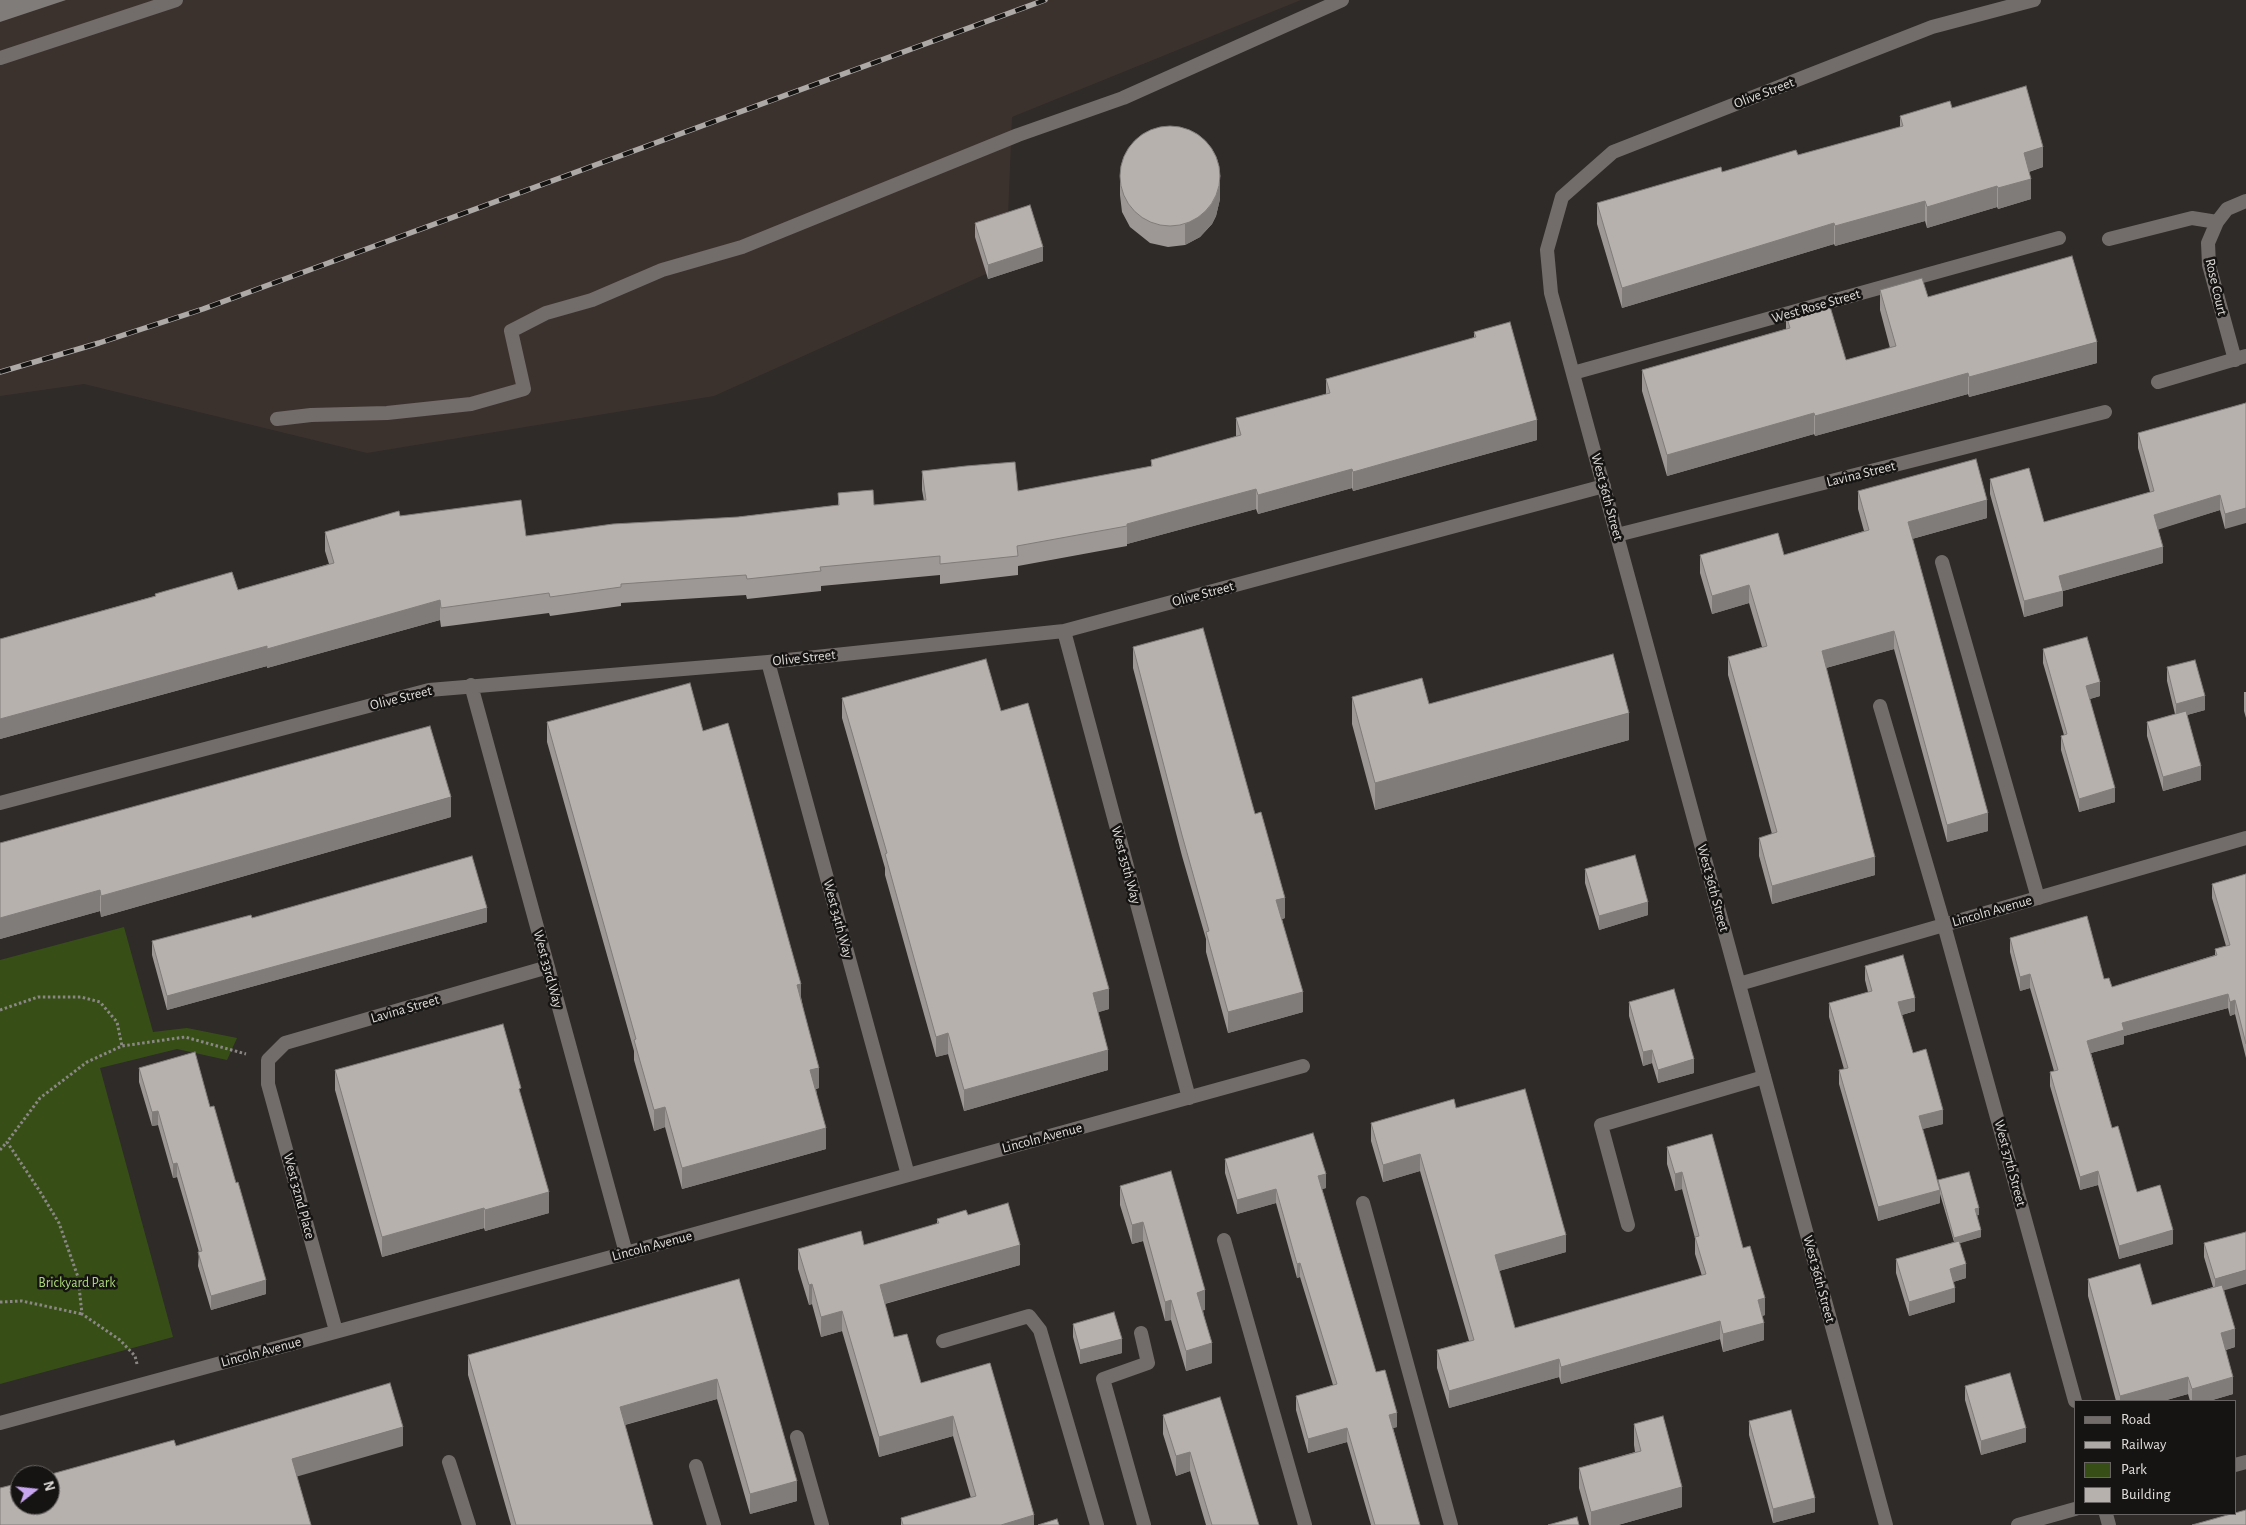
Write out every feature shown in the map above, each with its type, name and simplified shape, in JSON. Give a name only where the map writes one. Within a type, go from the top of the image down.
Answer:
[{"type":"street","points":[[0,58],[176,0]]},
{"type":"street","points":[[277,419],[311,415],[387,413],[471,404],[524,389],[511,332],[546,313],[592,300],[662,270],[742,247],[1018,135],[1123,98],[1342,0]]},
{"type":"street","name":"Olive Street","points":[[1547,250],[1562,197],[1613,152],[1932,27],[2034,0]]},
{"type":"street","name":"Rose Court","points":[[2240,358],[2209,265],[2208,243],[2217,222],[2227,209],[2246,200]]},
{"type":"street","points":[[2109,239],[2192,218],[2217,222]]},
{"type":"street","name":"West Rose Street","points":[[1573,373],[2059,238]]},
{"type":"street","name":"West 36th Street","points":[[1547,250],[1552,293],[1573,373],[1886,1525]]},
{"type":"street","points":[[2158,382],[2240,358]]},
{"type":"street","name":"Lavina Street","points":[[1617,536],[2104,412]]},
{"type":"street","name":"Olive Street","points":[[0,803],[429,690],[768,662],[1064,631],[1604,486]]},
{"type":"street","points":[[1942,562],[2038,898]]},
{"type":"street","name":"West 35th Way","points":[[1064,631],[1189,1098]]},
{"type":"street","name":"West 34th Way","points":[[768,662],[908,1176]]},
{"type":"street","name":"West 33rd Way","points":[[471,686],[626,1253]]},
{"type":"street","name":"West 37th Street","points":[[1880,706],[1944,925],[2075,1400]]},
{"type":"street","name":"Lincoln Avenue","points":[[1739,984],[2246,838]]},
{"type":"street","name":"Lavina Street","points":[[268,1060],[285,1043],[548,967]]},
{"type":"street","name":"West 32nd Place","points":[[268,1060],[268,1084],[336,1332]]},
{"type":"street","name":"Lincoln Avenue","points":[[0,1423],[908,1176],[1303,1066]]},
{"type":"street","points":[[1628,1225],[1601,1125],[1764,1076]]},
{"type":"street","points":[[1362,1203],[1451,1525]]},
{"type":"street","points":[[1224,1240],[1305,1525]]},
{"type":"street","points":[[943,1341],[1028,1316],[1040,1330],[1097,1525]]},
{"type":"street","points":[[1141,1333],[1148,1363],[1103,1379],[1144,1525]]},
{"type":"street","points":[[797,1437],[822,1525]]},
{"type":"street","points":[[449,1462],[469,1525]]},
{"type":"street","points":[[696,1466],[714,1525]]},
{"type":"street","points":[[2018,1525],[2074,1510]]},
{"type":"path","points":[[0,1010],[38,997],[80,997],[100,1002],[117,1022],[122,1046]]},
{"type":"path","points":[[0,1150],[40,1098],[87,1062],[122,1046],[185,1037],[268,1060]]},
{"type":"path","points":[[7,1142],[39,1190],[58,1223],[78,1277],[82,1314]]},
{"type":"path","points":[[0,1302],[22,1300],[82,1314],[120,1340],[135,1356],[144,1384]]},
{"type":"shaded area","points":[[0,0],[1301,0],[1012,117],[1006,265],[714,396],[367,453],[84,384],[0,396]]},
{"type":"green space","name":"Brickyard Park","points":[[124,927],[153,1032],[187,1028],[237,1038],[227,1060],[177,1049],[100,1068],[173,1337],[0,1384],[0,960]]},
{"type":"building","points":[[2026,86],[2043,147],[2024,153],[2031,179],[1998,188],[1997,186],[1927,207],[1925,201],[1835,226],[1834,223],[1622,288],[1597,203],[1721,167],[1722,172],[1796,150],[1798,155],[1903,126],[1900,116],[1950,101],[1952,108]]},
{"type":"building","points":[[1170,126],[1189,130],[1205,141],[1216,157],[1220,176],[1216,195],[1205,211],[1189,222],[1170,226],[1151,222],[1135,211],[1124,195],[1120,176],[1124,157],[1135,141],[1151,130]]},
{"type":"building","points":[[1030,205],[1043,247],[988,265],[975,223]]},
{"type":"building","points":[[2072,256],[2097,342],[1969,377],[1968,373],[1815,416],[1814,413],[1667,455],[1642,370],[1790,328],[1786,315],[1829,303],[1846,360],[1896,346],[1880,290],[1922,278],[1928,297]]},
{"type":"building","points":[[1510,322],[1537,420],[1353,472],[1352,469],[1258,495],[1256,489],[1127,524],[1127,526],[1017,546],[1018,556],[940,564],[940,556],[820,567],[821,571],[747,579],[746,575],[621,584],[621,587],[550,597],[549,593],[441,608],[440,600],[267,649],[267,646],[0,719],[0,639],[156,596],[155,594],[232,572],[238,590],[334,563],[325,532],[399,511],[400,516],[521,500],[526,536],[613,524],[738,517],[839,505],[838,493],[873,490],[874,505],[926,500],[922,471],[966,466],[1015,462],[1018,491],[1152,466],[1151,460],[1241,435],[1236,418],[1330,393],[1326,379],[1476,337],[1474,332]]},
{"type":"building","points":[[2246,403],[2246,508],[2225,514],[2220,495],[2154,515],[2163,547],[2059,576],[2063,591],[2024,601],[1990,479],[2029,468],[2044,522],[2154,491],[2138,433]]},
{"type":"building","points":[[1976,459],[1987,500],[1908,522],[1988,813],[1947,825],[1894,631],[1822,651],[1875,857],[1772,886],[1759,838],[1777,832],[1728,657],[1767,646],[1749,585],[1712,596],[1700,555],[1778,533],[1784,555],[1869,530],[1858,491]]},
{"type":"building","points":[[1203,628],[1255,814],[1261,812],[1285,898],[1276,900],[1303,992],[1228,1012],[1206,932],[1209,931],[1133,647]]},
{"type":"building","points":[[2087,637],[2100,682],[2086,686],[2115,788],[2079,799],[2061,736],[2067,734],[2043,649]]},
{"type":"building","points":[[1613,654],[1629,713],[1375,783],[1352,697],[1422,678],[1429,704]]},
{"type":"building","points":[[986,659],[1001,711],[1028,703],[1109,989],[1093,993],[1108,1050],[964,1090],[948,1033],[936,1037],[885,854],[887,853],[842,698]]},
{"type":"building","points":[[2195,660],[2205,696],[2176,704],[2167,667]]},
{"type":"building","points":[[690,683],[703,731],[728,723],[801,984],[797,985],[819,1068],[810,1070],[826,1128],[682,1168],[665,1107],[654,1110],[634,1040],[636,1039],[547,722]]},
{"type":"building","points":[[2186,711],[2201,766],[2163,777],[2147,722]]},
{"type":"building","points":[[430,726],[451,797],[101,896],[100,890],[0,918],[0,843]]},
{"type":"building","points":[[1635,855],[1648,902],[1599,916],[1585,869]]},
{"type":"building","points":[[472,856],[487,908],[167,996],[152,941],[251,915],[252,918]]},
{"type":"building","points":[[2246,874],[2246,1044],[2235,1000],[2230,1002],[2228,994],[2122,1023],[2124,1030],[2087,1041],[2112,1128],[2118,1126],[2137,1192],[2160,1185],[2173,1230],[2119,1246],[2098,1171],[2080,1177],[2050,1072],[2058,1070],[2030,974],[2020,977],[2010,938],[2087,916],[2104,979],[2109,978],[2112,987],[2217,955],[2215,949],[2230,945],[2212,884]]},
{"type":"building","points":[[1903,955],[1915,998],[1898,1002],[1913,1053],[1926,1049],[1943,1110],[1919,1116],[1940,1190],[1878,1207],[1839,1070],[1848,1068],[1829,1003],[1872,991],[1865,966]]},
{"type":"building","points":[[1674,989],[1694,1059],[1658,1070],[1652,1050],[1643,1052],[1629,1002]]},
{"type":"building","points":[[503,1024],[521,1088],[519,1089],[549,1192],[382,1237],[335,1070]]},
{"type":"building","points":[[195,1052],[210,1107],[214,1106],[236,1183],[238,1182],[266,1280],[211,1296],[198,1252],[202,1251],[177,1163],[173,1164],[158,1111],[152,1112],[139,1068]]},
{"type":"building","points":[[1525,1089],[1566,1235],[1495,1255],[1515,1328],[1706,1274],[1695,1237],[1699,1236],[1682,1172],[1675,1174],[1667,1147],[1712,1134],[1743,1248],[1750,1246],[1765,1298],[1758,1300],[1764,1323],[1723,1334],[1720,1321],[1561,1367],[1559,1359],[1449,1391],[1437,1350],[1474,1340],[1420,1154],[1383,1165],[1371,1123],[1454,1099],[1456,1108]]},
{"type":"building","points":[[1313,1133],[1326,1174],[1318,1176],[1376,1372],[1385,1370],[1397,1413],[1389,1415],[1420,1525],[1375,1525],[1347,1428],[1308,1439],[1296,1396],[1337,1384],[1300,1263],[1297,1264],[1276,1189],[1237,1200],[1225,1159]]},
{"type":"building","points":[[1171,1171],[1205,1290],[1197,1293],[1212,1343],[1186,1351],[1171,1300],[1165,1302],[1143,1222],[1132,1225],[1120,1186]]},
{"type":"building","points":[[1969,1172],[1979,1208],[1975,1209],[1981,1230],[1954,1238],[1938,1180]]},
{"type":"building","points":[[1008,1203],[1020,1245],[880,1285],[894,1337],[907,1334],[921,1383],[990,1363],[1034,1515],[1001,1525],[903,1525],[901,1518],[976,1496],[953,1416],[879,1437],[842,1311],[821,1317],[812,1284],[809,1285],[798,1249],[861,1231],[864,1245],[939,1223],[937,1219],[966,1210],[968,1215]]},
{"type":"building","points":[[2246,1232],[2246,1270],[2215,1279],[2204,1243]]},
{"type":"building","points":[[1959,1241],[1966,1264],[1950,1269],[1955,1288],[1909,1302],[1896,1259]]},
{"type":"building","points":[[2140,1264],[2152,1305],[2222,1285],[2235,1329],[2221,1333],[2233,1377],[2192,1389],[2188,1377],[2120,1396],[2088,1279]]},
{"type":"building","points":[[739,1279],[797,1481],[750,1494],[717,1379],[620,1407],[653,1525],[516,1525],[468,1355]]},
{"type":"building","points":[[1114,1312],[1122,1339],[1080,1350],[1073,1324]]},
{"type":"building","points":[[2010,1373],[2026,1428],[1981,1441],[1965,1386]]},
{"type":"building","points":[[390,1383],[403,1427],[292,1459],[311,1525],[0,1525],[0,1488],[10,1486],[10,1515],[60,1515],[60,1472],[174,1440],[176,1446]]},
{"type":"building","points":[[1220,1397],[1259,1525],[1212,1525],[1190,1452],[1176,1456],[1163,1415]]},
{"type":"building","points":[[1791,1410],[1815,1498],[1773,1509],[1749,1421]]},
{"type":"building","points":[[1663,1416],[1682,1487],[1591,1512],[1579,1468],[1641,1451],[1634,1424]]},
{"type":"building","points":[[2246,1510],[2246,1525],[2192,1525],[2227,1515],[2236,1515],[2236,1513]]},
{"type":"building","points":[[1577,1517],[1579,1525],[1548,1525]]},
{"type":"building","points":[[1057,1519],[1059,1525],[1038,1525]]},
{"type":"railway","points":[[0,372],[99,343],[203,309],[1045,0]]}]
